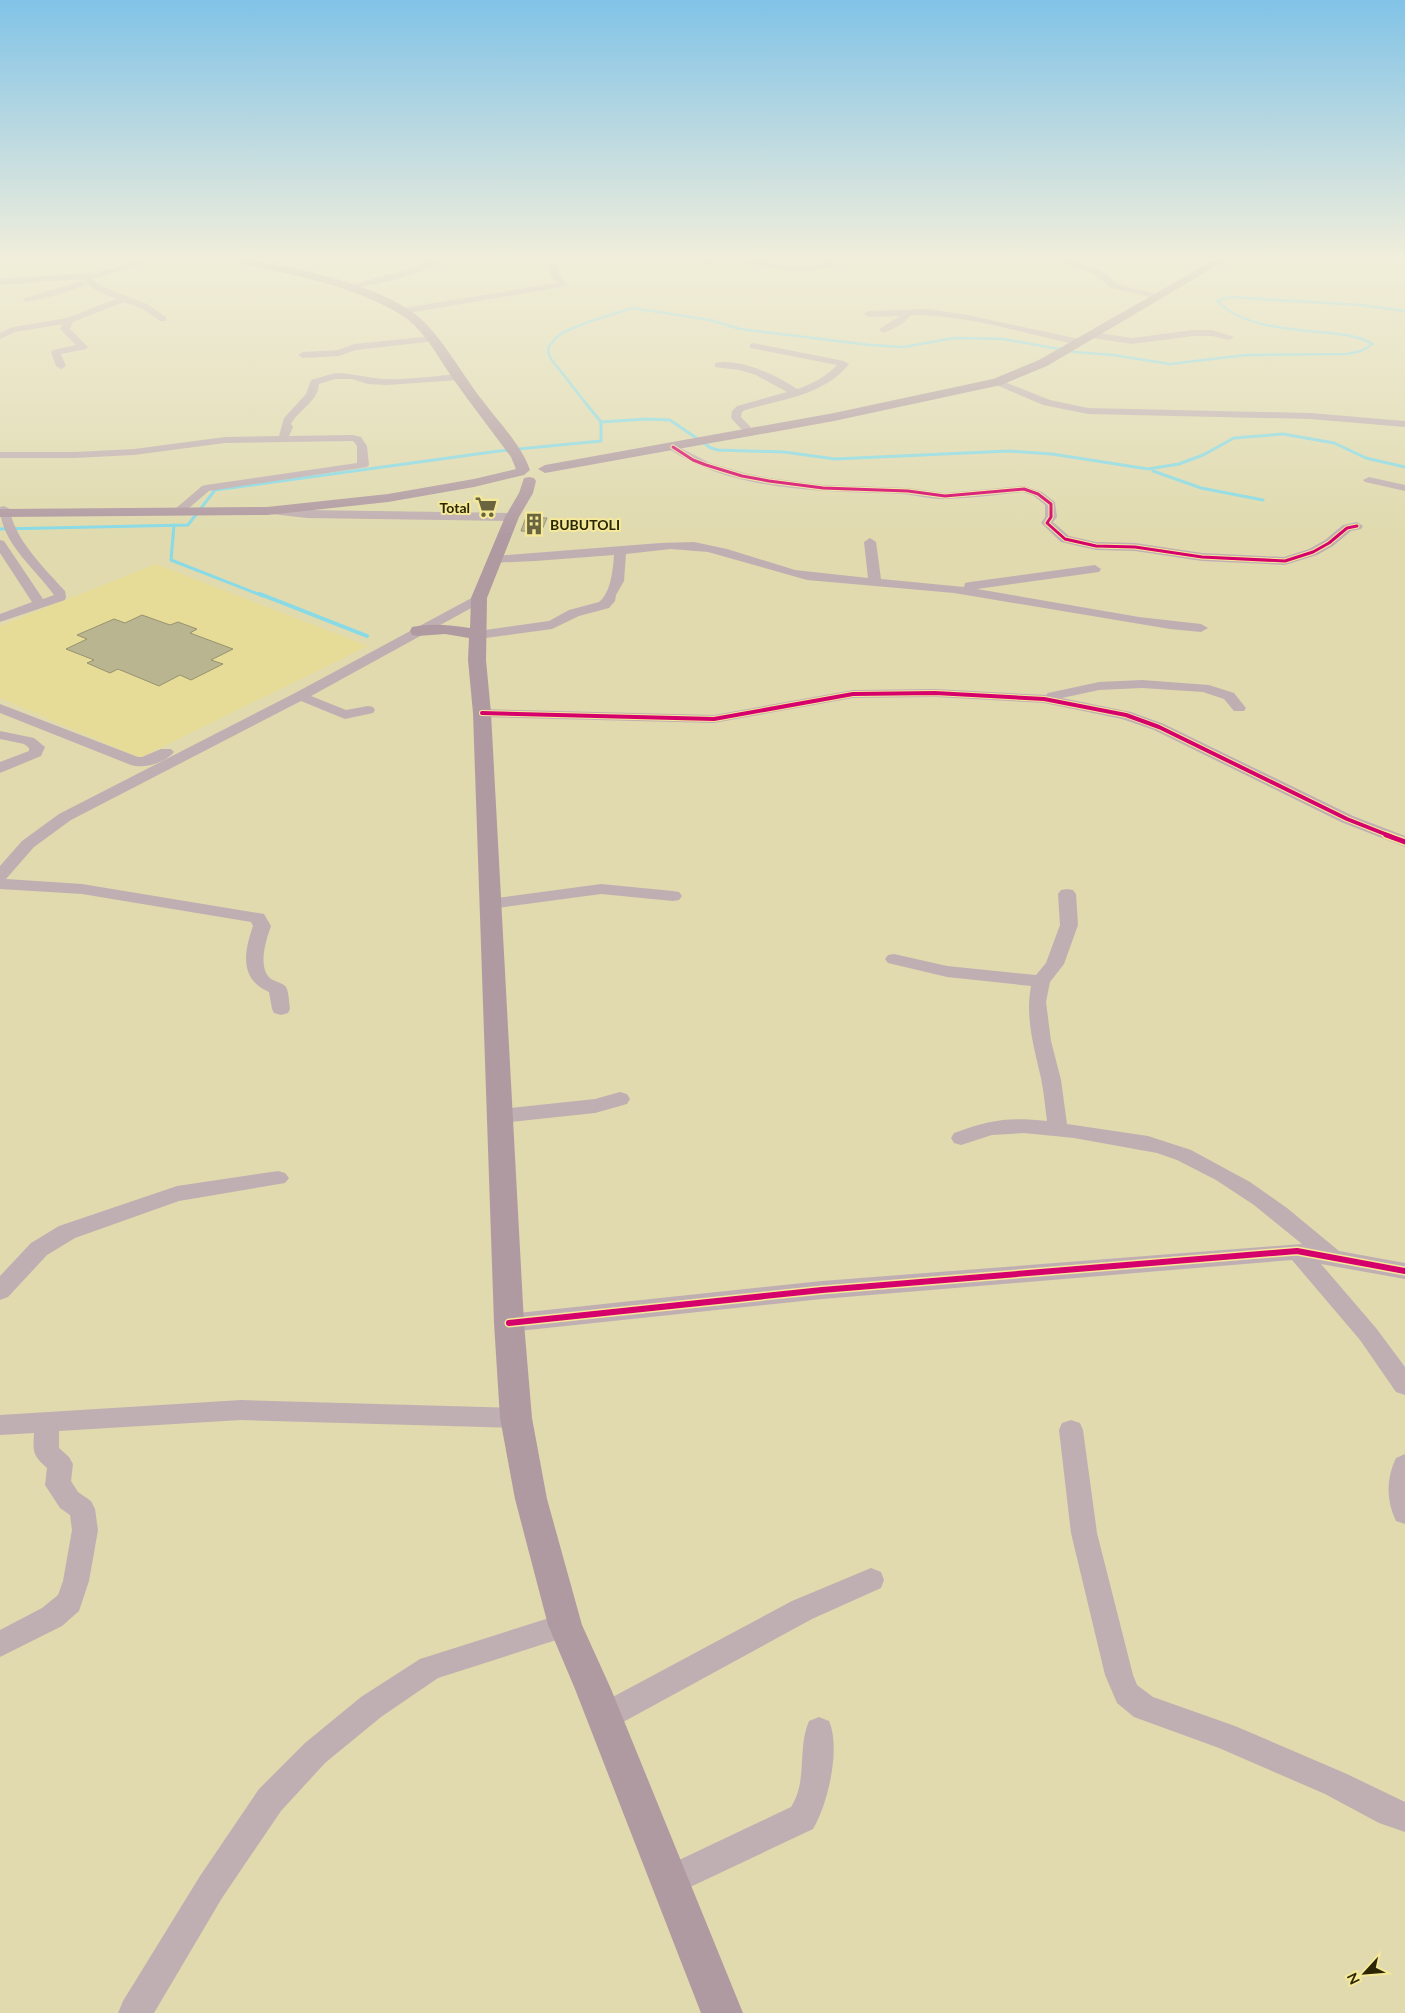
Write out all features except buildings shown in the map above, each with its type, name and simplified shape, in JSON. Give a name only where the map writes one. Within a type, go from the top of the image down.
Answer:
[{"type":"main road","points":[[440,350],[458,377],[533,477]]},
{"type":"main road","points":[[5,519],[40,513],[267,511],[373,507],[474,483],[533,477],[609,458],[751,433],[948,394],[997,382],[1065,350]]},
{"type":"main road","points":[[533,477],[512,517],[479,598],[477,660],[482,713],[509,1323],[516,1418],[531,1499],[565,1625],[604,1716],[722,2013]]},
{"type":"main road","points":[[5,519],[179,511]]},
{"type":"main road","points":[[418,631],[446,629],[478,635]]},
{"type":"street","points":[[61,366],[56,352],[68,350]]},
{"type":"street","points":[[303,354],[339,353],[347,350]]},
{"type":"street","points":[[751,433],[736,418],[737,411],[754,403],[808,389],[834,374],[844,364],[773,350]]},
{"type":"street","points":[[718,365],[737,366],[756,371],[782,383],[796,393]]},
{"type":"street","points":[[283,438],[288,418],[306,402],[315,388],[314,382],[325,378],[346,375],[368,381],[387,382],[458,377]]},
{"type":"street","points":[[997,382],[1047,403],[1088,411],[1310,416],[1405,424]]},
{"type":"street","points":[[0,455],[74,455],[134,452],[225,440],[283,438],[357,439],[362,446],[363,464],[356,468],[206,488],[179,511]]},
{"type":"street","points":[[673,447],[693,460],[742,476],[823,488],[908,491],[945,496],[1024,489],[1046,498],[1051,504],[1051,517],[1047,523],[1055,531],[1071,541],[1096,546],[1135,547],[1202,557],[1285,561],[1313,552],[1329,543],[1340,532],[1357,526]]},
{"type":"street","points":[[1369,480],[1405,488]]},
{"type":"street","points":[[373,507],[512,517]]},
{"type":"street","points":[[0,618],[60,597],[60,594],[5,519]]},
{"type":"street","points":[[870,542],[875,582]]},
{"type":"street","points":[[0,544],[40,604]]},
{"type":"street","points":[[494,560],[658,546],[696,546],[743,557],[772,568],[806,576],[840,581],[954,589],[1112,617],[1172,626],[1201,628]]},
{"type":"street","points":[[478,635],[547,626],[574,613],[604,604],[609,601],[610,595],[618,581],[620,550]]},
{"type":"street","points":[[954,589],[1094,569]]},
{"type":"street","points":[[0,876],[28,844],[65,817],[300,696],[479,598]]},
{"type":"street","points":[[1044,699],[1098,686],[1142,684],[1204,688],[1218,691],[1229,696],[1239,708]]},
{"type":"street","points":[[482,713],[714,719],[853,694],[936,693],[1044,699],[1126,714],[1159,727],[1346,819],[1405,842]]},
{"type":"street","points":[[300,696],[345,715],[368,710]]},
{"type":"street","points":[[0,708],[136,762],[145,762],[213,727],[231,721],[257,718]]},
{"type":"street","points":[[0,735],[29,741],[37,747],[36,753],[0,768]]},
{"type":"street","points":[[0,884],[82,889],[258,918],[262,926],[256,942],[255,968],[262,981],[278,990],[281,1009]]},
{"type":"street","points":[[490,904],[601,889],[673,896]]},
{"type":"street","points":[[1058,1130],[1051,1080],[1041,1041],[1037,1002],[1041,981],[1055,964],[1069,925],[1067,894]]},
{"type":"street","points":[[894,959],[910,965],[944,971],[1041,981]]},
{"type":"street","points":[[501,1116],[595,1106],[620,1098]]},
{"type":"street","points":[[961,1138],[990,1128],[1006,1126],[1058,1130],[1156,1146],[1184,1154],[1255,1195],[1285,1217],[1332,1257]]},
{"type":"street","points":[[0,1291],[40,1249],[66,1232],[177,1194],[278,1178]]},
{"type":"street","points":[[1297,1251],[1368,1334],[1405,1385]]},
{"type":"street","points":[[509,1323],[822,1290],[1297,1251],[1405,1270]]},
{"type":"street","points":[[0,1425],[241,1410],[516,1418]]},
{"type":"street","points":[[0,1644],[52,1616],[69,1602],[76,1581],[85,1530],[82,1508],[69,1500],[63,1489],[58,1486],[60,1464],[46,1452],[47,1422]]},
{"type":"street","points":[[1071,1430],[1084,1533],[1119,1675],[1127,1694],[1144,1707],[1224,1736],[1336,1784],[1390,1812],[1405,1817]]},
{"type":"street","points":[[1405,1465],[1400,1496],[1405,1513]]},
{"type":"street","points":[[604,1716],[802,1610],[871,1580]]},
{"type":"street","points":[[135,2013],[211,1887],[270,1800],[315,1753],[370,1707],[430,1668],[565,1625]]},
{"type":"street","points":[[669,1881],[802,1818],[809,1808],[813,1795],[819,1731]]},
{"type":"shaded area","points":[[156,564],[368,646],[140,758],[0,698],[0,626]]},
{"type":"waterway","points":[[548,350],[551,359],[588,406]]},
{"type":"waterway","points":[[1064,350],[1170,364],[1246,355],[1347,354],[1363,350]]},
{"type":"waterway","points":[[587,405],[601,422]]},
{"type":"waterway","points":[[601,422],[646,419],[670,420],[711,448],[718,450],[784,452],[835,459],[1009,451],[1052,454],[1148,469],[1179,464],[1203,455],[1234,438],[1283,434],[1334,443],[1366,458],[1405,467]]},
{"type":"waterway","points":[[174,525],[188,525],[215,490],[499,451],[601,441],[601,422]]},
{"type":"waterway","points":[[1153,471],[1201,488],[1263,500]]},
{"type":"waterway","points":[[0,529],[174,525]]},
{"type":"waterway","points":[[174,525],[171,560],[263,596]]},
{"type":"waterway","points":[[260,594],[367,636]]},
{"type":"cycle path","points":[[673,447],[693,460],[742,476],[823,488],[908,491],[945,496],[1024,489],[1038,494],[1051,504],[1051,517],[1047,523],[1065,539],[1096,546],[1135,547],[1202,557],[1285,561],[1313,552],[1329,543],[1347,528],[1357,526]]},
{"type":"cycle path","points":[[482,713],[714,719],[853,694],[935,693],[1044,699],[1126,715],[1159,727],[1347,819],[1405,842]]},
{"type":"cycle path","points":[[509,1323],[822,1290],[1297,1251],[1405,1271]]},
{"type":"place","name":"Total","points":[[486,507]]},
{"type":"place","name":"BUBUTOLI","points":[[534,524]]}]
